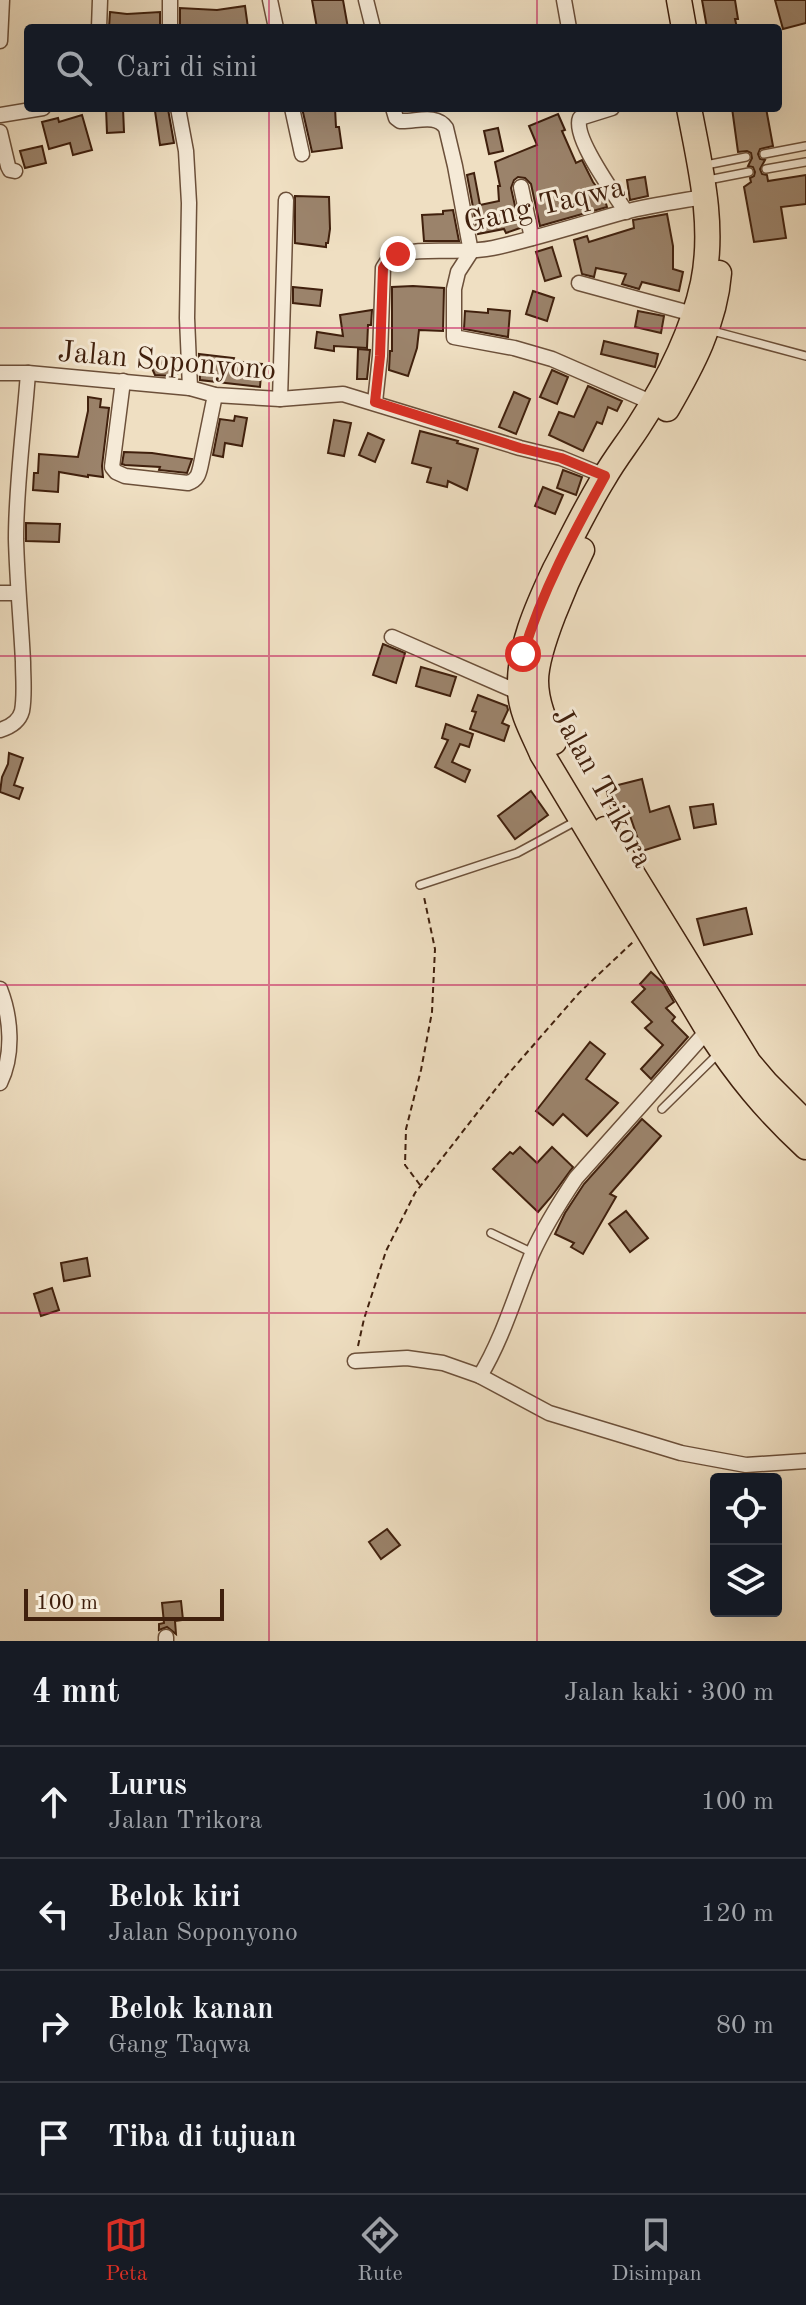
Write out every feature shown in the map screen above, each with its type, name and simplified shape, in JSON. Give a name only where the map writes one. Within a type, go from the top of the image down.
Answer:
[{"type":"main road","points":[[672,0],[675,24]]},
{"type":"main road","points":[[679,0],[683,24]]},
{"type":"main road","name":"Jalan Trikora","points":[[690,112],[707,181]]},
{"type":"main road","name":"Jalan Trikora","points":[[698,112],[707,181],[707,259],[700,322],[688,373],[574,566],[545,638],[536,681],[545,723],[646,929],[737,1075],[767,1111],[806,1147]]},
{"type":"main road","name":"Jalan Trikora","points":[[700,322],[679,351],[653,403],[605,476],[548,585],[523,654],[520,693],[542,754],[580,819],[617,865],[749,1063],[806,1123]]},
{"type":"street","points":[[0,41],[2,0]]},
{"type":"street","points":[[99,24],[100,0]]},
{"type":"street","points":[[170,0],[170,24]]},
{"type":"street","points":[[270,0],[275,24]]},
{"type":"street","points":[[366,0],[372,24]]},
{"type":"street","points":[[564,0],[568,24]]},
{"type":"street","points":[[0,115],[24,111]]},
{"type":"street","points":[[179,112],[186,151],[189,203],[187,318],[190,388]]},
{"type":"street","points":[[293,112],[302,154]]},
{"type":"street","points":[[394,112],[400,121],[435,119],[446,128],[471,252],[458,272],[454,289],[454,337],[514,348],[552,359],[653,403]]},
{"type":"street","points":[[584,112],[578,127],[586,148],[626,212]]},
{"type":"street","points":[[0,132],[8,166],[15,171]]},
{"type":"street","name":"Gang Taqwa","points":[[375,402],[383,268],[390,257],[433,250],[471,252],[532,238],[626,212],[707,181]]},
{"type":"street","points":[[521,187],[532,238]]},
{"type":"street","points":[[280,399],[286,200]]},
{"type":"street","points":[[579,283],[700,322]]},
{"type":"street","name":"Jalan Soponyono","points":[[0,373],[123,381],[190,388],[215,395],[280,399],[343,394],[561,458],[605,476]]},
{"type":"street","points":[[0,733],[20,717],[22,708],[17,512],[28,373]]},
{"type":"street","points":[[123,381],[112,467],[125,476],[188,483],[194,481],[201,464],[215,395]]},
{"type":"street","points":[[0,593],[18,593]]},
{"type":"street","points":[[392,637],[520,693]]},
{"type":"street","points":[[0,989],[9,1037],[8,1058],[0,1083]]},
{"type":"street","points":[[480,1376],[494,1353],[533,1253],[558,1204],[576,1178],[715,1040]]},
{"type":"street","points":[[355,1361],[407,1358],[443,1363],[480,1376],[549,1413],[681,1453],[746,1465],[806,1461]]},
{"type":"lane","points":[[764,154],[806,146]]},
{"type":"lane","points":[[707,181],[746,157]]},
{"type":"lane","points":[[766,169],[806,162]]},
{"type":"lane","points":[[707,181],[749,172]]},
{"type":"lane","points":[[700,322],[806,356]]},
{"type":"lane","points":[[420,885],[517,853],[580,819]]},
{"type":"lane","points":[[662,1109],[715,1040]]},
{"type":"lane","points":[[491,1233],[533,1253]]},
{"type":"path","points":[[420,885],[435,949],[432,1012],[406,1129],[405,1165],[421,1186]]},
{"type":"path","points":[[355,1361],[364,1319],[386,1251],[415,1193],[502,1081],[550,1026],[579,993],[646,929]]},
{"type":"building","points":[[312,0],[343,0],[347,24],[316,24]]},
{"type":"building","points":[[702,0],[735,0],[736,24],[706,24]]},
{"type":"building","points":[[775,0],[806,0],[806,23],[783,29]]},
{"type":"building","points":[[245,6],[247,24],[180,24],[180,8],[217,10]]},
{"type":"building","points":[[110,12],[160,12],[160,24],[109,24]]},
{"type":"building","points":[[106,112],[123,112],[124,132],[107,133]]},
{"type":"building","points":[[155,112],[169,112],[174,143],[160,145]]},
{"type":"building","points":[[303,112],[335,112],[342,148],[312,152]]},
{"type":"building","points":[[733,112],[767,112],[773,146],[760,149],[758,154],[760,159],[765,160],[760,169],[762,174],[767,175],[768,181],[806,175],[806,204],[781,207],[786,238],[754,242],[744,187],[751,182],[750,178],[755,172],[753,167],[748,166],[751,153],[738,152]]},
{"type":"building","points":[[558,114],[576,163],[582,160],[607,207],[540,226],[531,184],[525,178],[518,177],[511,188],[520,228],[506,233],[504,229],[478,234],[467,175],[474,173],[480,205],[499,201],[500,186],[495,162],[537,145],[529,126]]},
{"type":"building","points":[[82,115],[92,150],[73,155],[70,143],[49,149],[42,122],[58,118],[59,122]]},
{"type":"building","points":[[498,128],[503,151],[489,154],[484,131]]},
{"type":"building","points":[[42,146],[46,163],[25,168],[20,151]]},
{"type":"building","points":[[645,177],[648,196],[630,200],[627,180]]},
{"type":"building","points":[[295,196],[329,197],[330,229],[326,247],[295,243]]},
{"type":"building","points":[[453,210],[459,241],[424,241],[422,215]]},
{"type":"building","points":[[667,214],[673,246],[673,269],[683,272],[679,291],[642,282],[639,289],[622,284],[626,274],[596,268],[594,277],[582,274],[574,240],[587,236],[589,242],[634,228],[633,220]]},
{"type":"building","points":[[552,247],[561,276],[545,281],[536,252]]},
{"type":"building","points":[[293,287],[322,290],[320,306],[293,303]]},
{"type":"building","points":[[392,287],[444,288],[443,331],[419,330],[408,376],[389,370]]},
{"type":"building","points":[[533,291],[554,298],[547,321],[526,314]]},
{"type":"building","points":[[488,309],[510,311],[508,337],[464,329],[465,311],[488,313]]},
{"type":"building","points":[[372,310],[367,348],[334,346],[334,351],[315,348],[317,332],[343,336],[340,315]]},
{"type":"building","points":[[638,311],[664,316],[661,333],[635,327]]},
{"type":"building","points":[[604,341],[658,354],[655,367],[601,354]]},
{"type":"building","points":[[358,349],[370,350],[367,379],[357,379]]},
{"type":"building","points":[[199,354],[262,364],[260,387],[200,380]]},
{"type":"building","points":[[172,355],[179,373],[155,375],[150,364]]},
{"type":"building","points":[[552,370],[568,377],[557,404],[540,397]]},
{"type":"building","points":[[588,386],[622,401],[617,411],[608,407],[602,424],[597,422],[583,451],[549,435],[559,412],[574,417]]},
{"type":"building","points":[[514,392],[530,399],[516,434],[499,427]]},
{"type":"building","points":[[88,397],[101,399],[100,407],[109,408],[103,477],[59,472],[58,492],[33,490],[39,454],[78,457]]},
{"type":"building","points":[[235,416],[247,418],[242,446],[225,443],[223,457],[213,455],[220,419],[234,421]]},
{"type":"building","points":[[334,420],[351,423],[344,456],[328,453]]},
{"type":"building","points":[[420,431],[478,449],[467,490],[448,481],[447,487],[427,482],[431,468],[412,463]]},
{"type":"building","points":[[368,433],[384,440],[375,462],[359,455]]},
{"type":"building","points":[[124,452],[192,459],[187,473],[122,464]]},
{"type":"building","points":[[563,470],[582,477],[576,495],[557,488]]},
{"type":"building","points":[[543,487],[563,495],[555,514],[535,506]]},
{"type":"building","points":[[26,523],[60,524],[59,542],[26,541]]},
{"type":"building","points":[[383,644],[405,653],[396,683],[373,675]]},
{"type":"building","points":[[421,667],[456,677],[450,696],[416,686]]},
{"type":"building","points":[[478,695],[507,706],[502,723],[509,726],[504,741],[470,729]]},
{"type":"building","points":[[446,724],[473,734],[469,747],[460,744],[452,762],[470,770],[465,782],[435,767],[448,740],[442,738]]},
{"type":"building","points":[[9,753],[23,758],[14,785],[23,788],[19,799],[0,792]]},
{"type":"building","points":[[642,779],[650,812],[669,806],[680,839],[642,851],[626,804],[611,808],[606,788]]},
{"type":"building","points":[[531,791],[548,815],[515,839],[498,816]]},
{"type":"building","points":[[713,804],[716,824],[694,828],[690,807]]},
{"type":"building","points":[[746,908],[752,934],[704,945],[697,919]]},
{"type":"building","points":[[651,972],[663,983],[674,1002],[666,1008],[675,1017],[672,1021],[688,1037],[651,1079],[641,1069],[663,1045],[645,1028],[652,1022],[632,1002],[645,989],[640,984]]},
{"type":"building","points":[[590,1042],[605,1054],[586,1079],[618,1103],[587,1136],[563,1114],[553,1125],[536,1111]]},
{"type":"building","points":[[642,1119],[661,1136],[610,1194],[616,1197],[583,1254],[571,1247],[574,1243],[555,1234],[584,1184]]},
{"type":"building","points":[[520,1147],[537,1163],[552,1147],[573,1167],[538,1212],[493,1169],[510,1152],[513,1154]]},
{"type":"building","points":[[626,1211],[648,1238],[630,1252],[609,1224]]},
{"type":"building","points":[[87,1258],[90,1276],[64,1281],[61,1263]]},
{"type":"building","points":[[52,1288],[59,1310],[41,1316],[34,1294]]},
{"type":"building","points":[[387,1529],[400,1545],[381,1559],[369,1542]]},
{"type":"building","points":[[181,1601],[183,1620],[175,1621],[176,1634],[167,1627],[159,1630],[159,1624],[164,1623],[162,1603]]},
{"type":"route","points":[[398,254],[390,257],[383,268],[375,402],[561,458],[605,476],[548,585],[523,654]]}]
